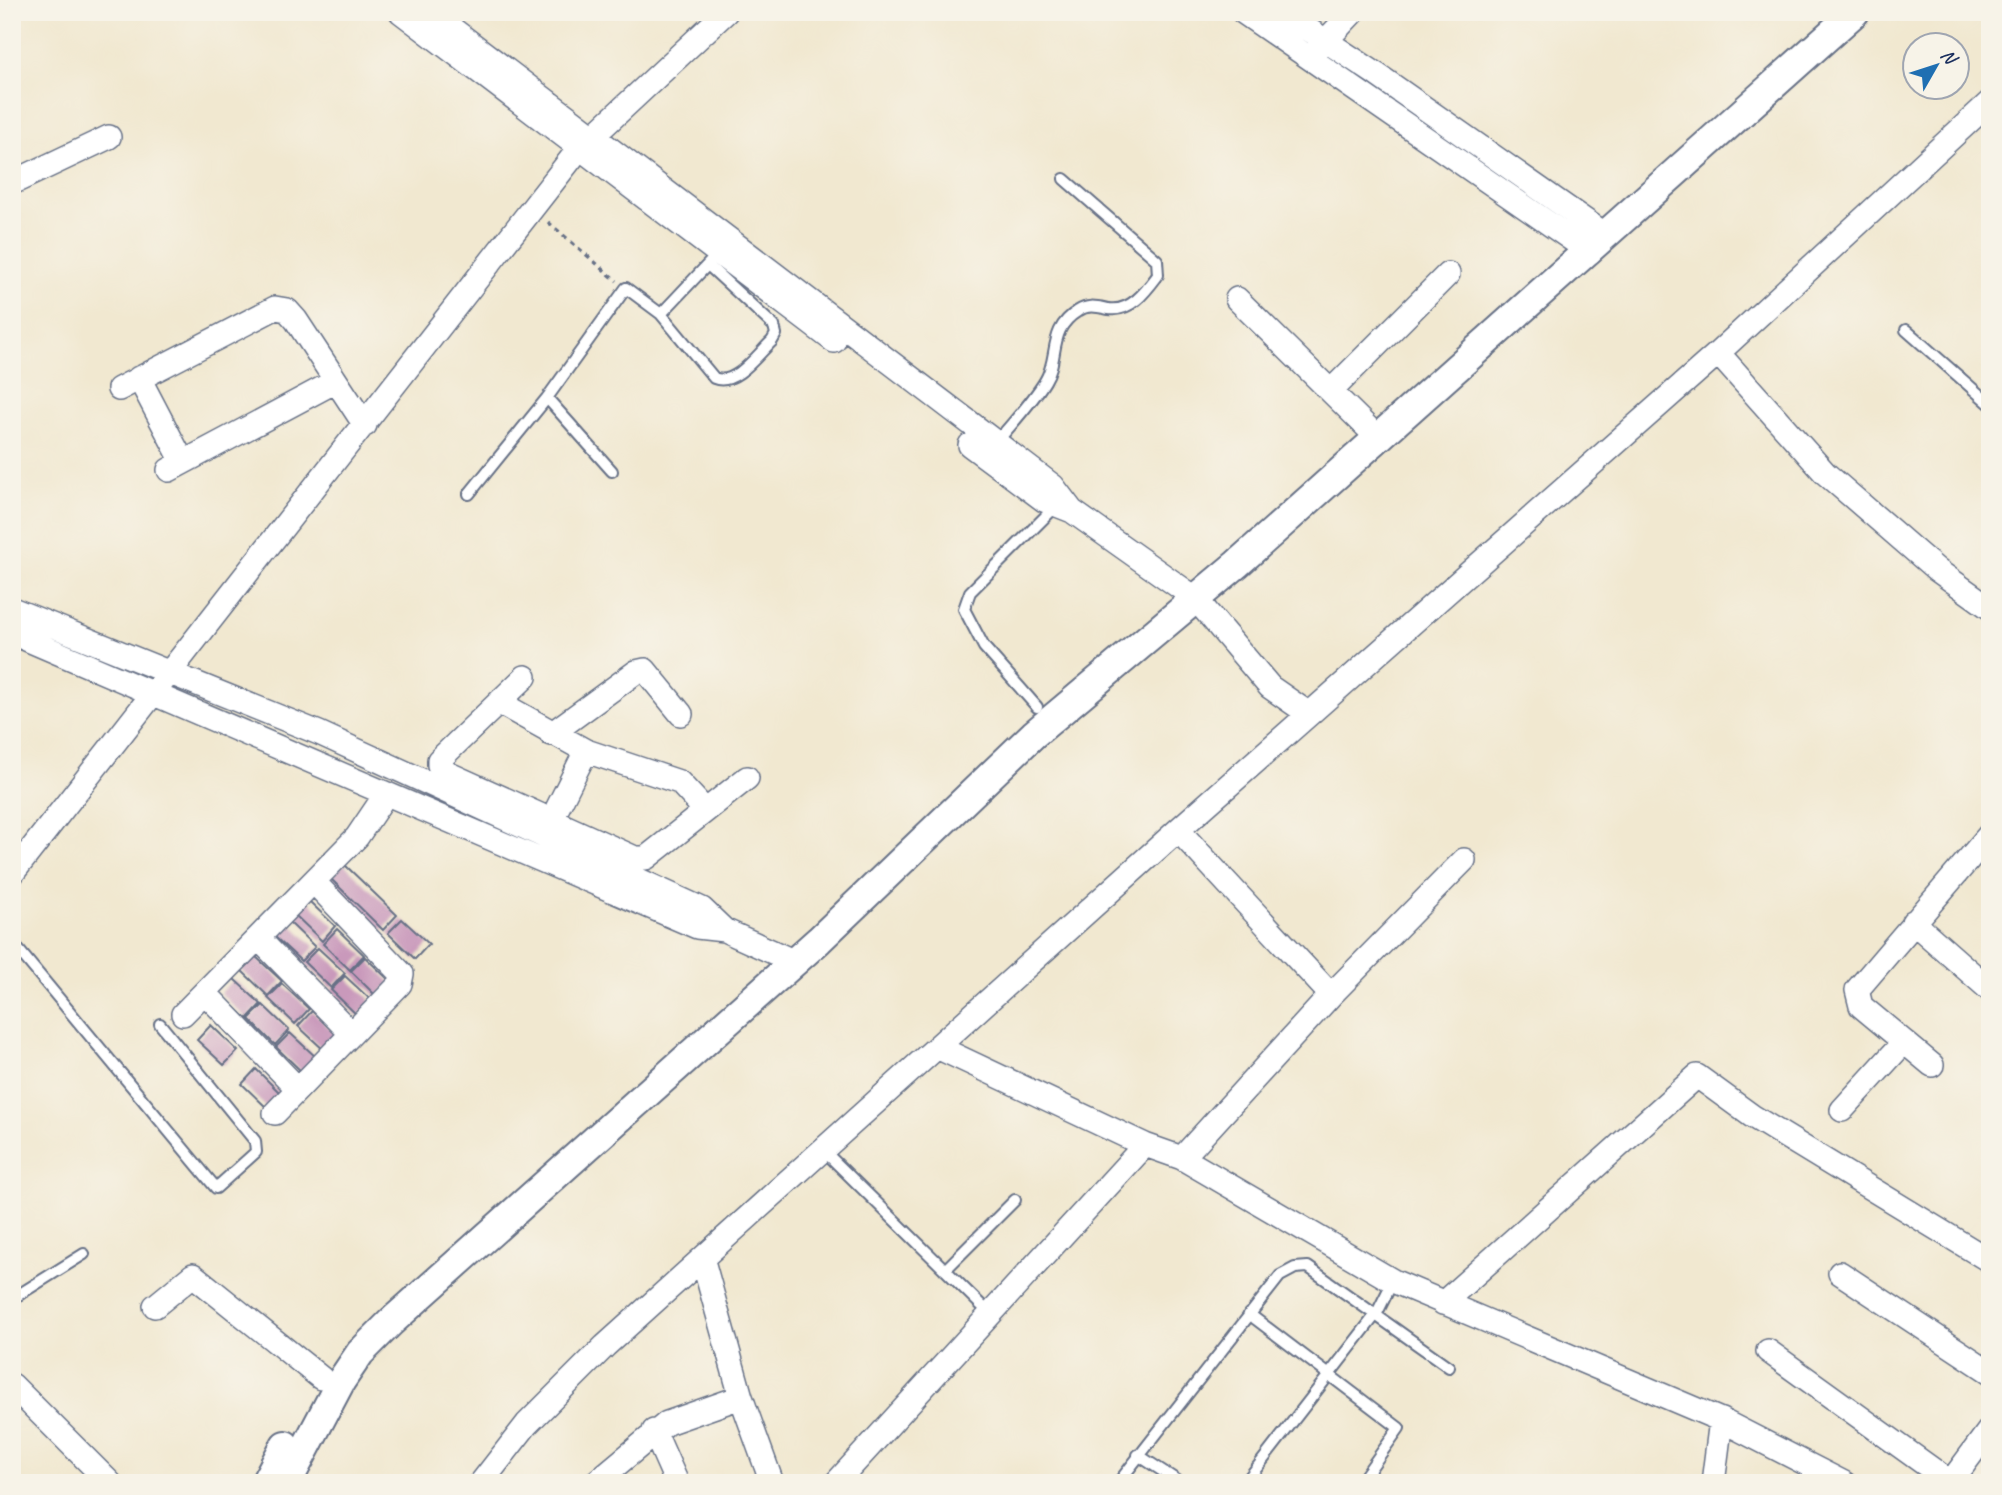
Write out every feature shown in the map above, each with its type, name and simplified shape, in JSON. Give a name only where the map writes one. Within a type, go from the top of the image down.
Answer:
[{"type":"street","points":[[401,12],[1053,486],[1065,508]]},
{"type":"street","points":[[430,12],[584,143],[713,260],[1044,500],[1065,508],[1188,594],[1270,687],[1309,714]]},
{"type":"street","points":[[12,874],[584,143],[726,12]]},
{"type":"street","points":[[1243,12],[1318,49],[1591,240]]},
{"type":"street","points":[[1282,12],[1318,49]]},
{"type":"street","points":[[1318,49],[1353,12]]},
{"type":"street","points":[[265,1483],[321,1378],[346,1340],[380,1308],[788,959],[1038,706],[1188,594],[1591,240],[1830,12]]},
{"type":"street","points":[[287,1483],[341,1381],[360,1353],[1369,429],[1855,12]]},
{"type":"street","points":[[481,1483],[527,1424],[586,1366],[1178,831],[1717,353],[1990,102]]},
{"type":"street","points":[[12,183],[109,137]]},
{"type":"street","points":[[1331,391],[1448,274]]},
{"type":"street","points":[[1237,299],[1369,429]]},
{"type":"street","points":[[336,382],[176,466],[129,383],[275,308],[287,310],[296,320],[365,425]]},
{"type":"street","points":[[1717,353],[1825,473],[1937,570],[1986,597]]},
{"type":"street","points":[[12,609],[319,733],[543,837]]},
{"type":"street","points":[[12,633],[386,794],[543,837],[635,858],[646,858],[747,778]]},
{"type":"street","points":[[551,734],[636,672],[645,670],[681,715]]},
{"type":"street","points":[[525,677],[439,760],[439,765],[446,773],[543,837],[697,927],[724,930],[788,959]]},
{"type":"street","points":[[500,703],[551,734],[586,751],[679,782],[705,810]]},
{"type":"street","points":[[543,837],[586,751]]},
{"type":"street","points":[[183,1014],[357,837],[386,794]]},
{"type":"street","points":[[1178,831],[1331,995]]},
{"type":"street","points":[[1933,1065],[1861,1006],[1857,990],[1990,834]]},
{"type":"street","points":[[1182,1158],[1331,995],[1464,860]]},
{"type":"street","points":[[275,1113],[400,984],[402,974],[314,882]]},
{"type":"street","points":[[1913,922],[1989,988]]},
{"type":"street","points":[[259,939],[351,1032]]},
{"type":"street","points":[[205,993],[298,1089]]},
{"type":"street","points":[[1842,1110],[1905,1042]]},
{"type":"street","points":[[937,1047],[1145,1145],[1182,1158],[1393,1281],[1721,1420],[1844,1483]]},
{"type":"street","points":[[1443,1303],[1697,1076],[1752,1116],[1990,1261]]},
{"type":"street","points":[[836,1483],[1145,1145]]},
{"type":"street","points":[[703,1261],[741,1397],[772,1483]]},
{"type":"street","points":[[1840,1273],[1990,1372]]},
{"type":"street","points":[[155,1306],[193,1275],[321,1378]]},
{"type":"street","points":[[1768,1351],[1950,1483],[1990,1429]]},
{"type":"street","points":[[12,1385],[110,1483]]},
{"type":"street","points":[[595,1483],[654,1431],[667,1423],[741,1397]]},
{"type":"street","points":[[1713,1483],[1721,1420]]},
{"type":"street","points":[[654,1431],[677,1483]]},
{"type":"lane","points":[[995,444],[1045,382],[1051,369],[1057,332],[1078,311],[1094,305],[1112,309],[1128,307],[1158,275],[1157,260],[1064,179]]},
{"type":"lane","points":[[469,494],[547,398],[626,288],[661,314],[713,377],[719,380],[733,377],[772,341],[776,334],[774,326],[713,260],[661,314]]},
{"type":"lane","points":[[1906,330],[1990,404]]},
{"type":"lane","points":[[547,398],[612,471]]},
{"type":"lane","points":[[1038,706],[984,647],[964,609],[970,592],[1065,508]]},
{"type":"lane","points":[[12,942],[216,1188],[256,1152],[255,1141],[160,1024]]},
{"type":"lane","points":[[823,1150],[982,1306]]},
{"type":"lane","points":[[945,1270],[1015,1200]]},
{"type":"lane","points":[[12,1299],[84,1254]]},
{"type":"lane","points":[[1118,1483],[1280,1276],[1295,1268],[1308,1267],[1377,1313],[1449,1367]]},
{"type":"lane","points":[[1245,1483],[1377,1313],[1393,1281]]},
{"type":"lane","points":[[1249,1314],[1329,1372],[1399,1428],[1360,1483]]},
{"type":"lane","points":[[1138,1455],[1181,1483]]},
{"type":"path","points":[[533,209],[626,288]]},
{"type":"building","points":[[344,864],[397,915],[383,930],[330,878]]},
{"type":"building","points":[[309,901],[335,926],[322,941],[295,915]]},
{"type":"building","points":[[402,919],[429,944],[415,959],[388,933]]},
{"type":"building","points":[[288,921],[315,947],[301,961],[274,936]]},
{"type":"building","points":[[337,929],[364,955],[350,970],[323,944]]},
{"type":"building","points":[[318,948],[345,973],[331,988],[304,962]]},
{"type":"building","points":[[255,956],[282,981],[268,996],[241,970]]},
{"type":"building","points":[[365,957],[391,982],[377,997],[351,971]]},
{"type":"building","points":[[345,976],[372,1001],[358,1016],[331,990]]},
{"type":"building","points":[[234,979],[261,1004],[247,1019],[220,993]]},
{"type":"building","points":[[282,984],[309,1009],[295,1024],[268,998]]},
{"type":"building","points":[[263,1005],[289,1030],[275,1045],[249,1019]]},
{"type":"building","points":[[312,1011],[339,1037],[325,1051],[298,1026]]},
{"type":"building","points":[[211,1025],[238,1051],[224,1065],[197,1040]]},
{"type":"building","points":[[290,1033],[317,1058],[303,1073],[276,1047]]},
{"type":"building","points":[[256,1069],[282,1095],[268,1109],[242,1084]]}]
